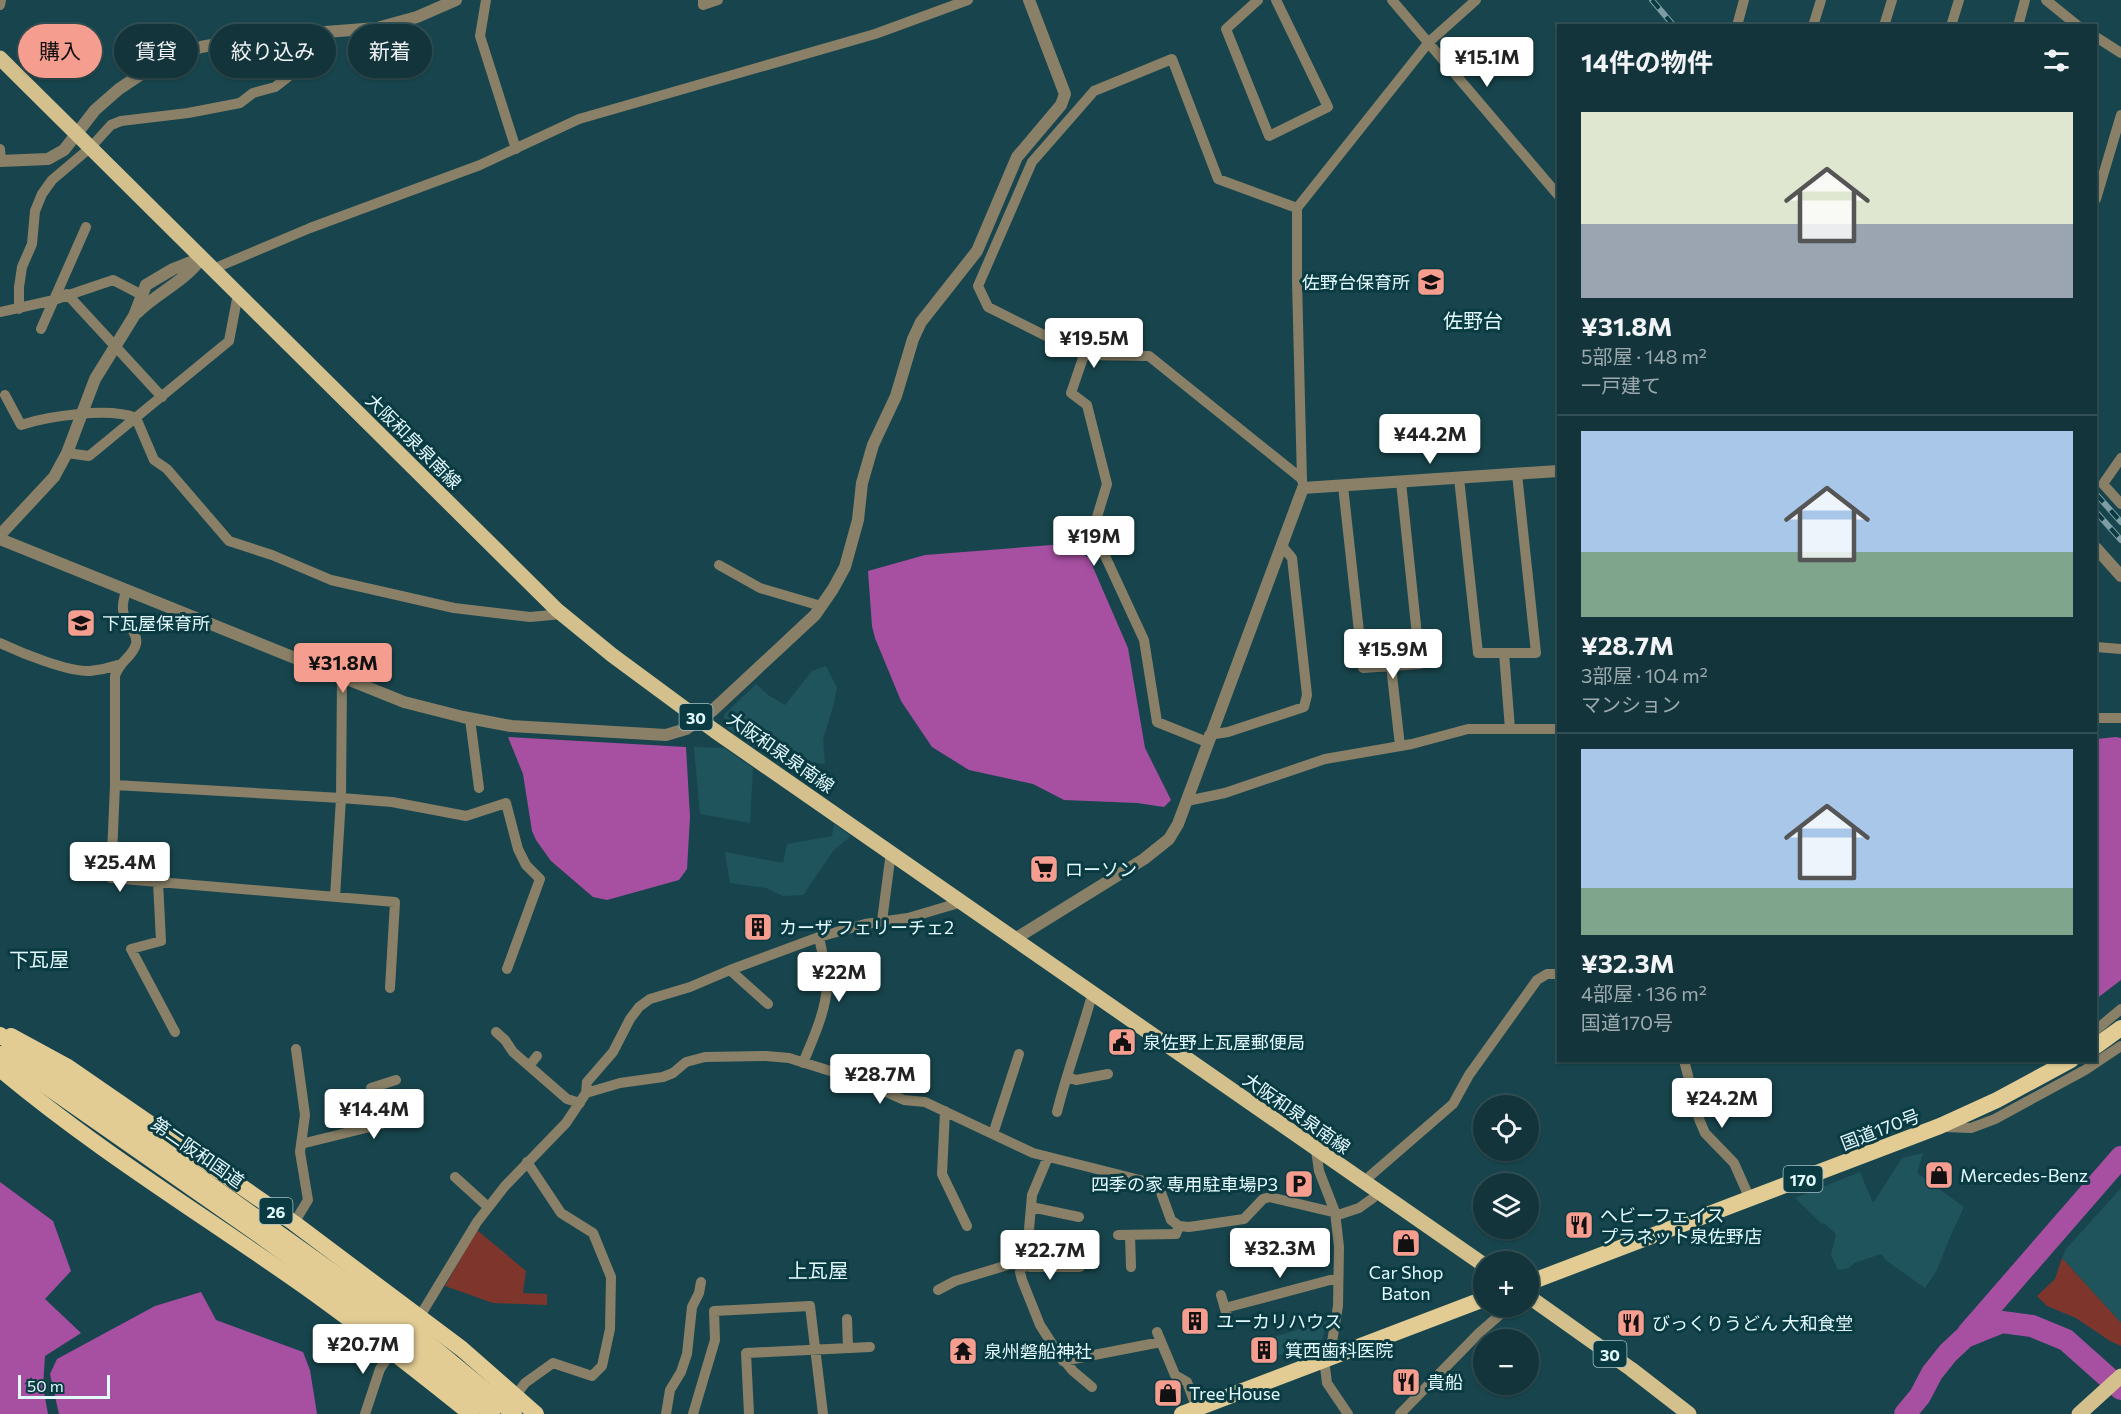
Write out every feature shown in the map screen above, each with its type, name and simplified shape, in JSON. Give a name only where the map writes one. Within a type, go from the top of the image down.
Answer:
[{"type":"highway","points":[[2097,1045],[2121,1028]]},
{"type":"highway","name":"26","points":[[0,1030],[68,1066],[294,1223],[462,1349],[536,1414]]},
{"type":"highway","name":"第二阪和国道","points":[[0,1035],[399,1319],[514,1414]]},
{"type":"highway","name":"第二阪和国道","points":[[0,1054],[260,1234],[387,1328],[451,1378],[492,1414]]},
{"type":"highway","name":"国道170号","points":[[1539,1279],[1940,1126],[2034,1081],[2067,1062]]},
{"type":"highway","name":"26","points":[[0,1069],[79,1131],[302,1284],[471,1414]]},
{"type":"highway","points":[[1190,1411],[1473,1303]]},
{"type":"main road","name":"大阪和泉泉南線","points":[[0,58],[562,614],[612,655],[700,720],[1473,1257]]},
{"type":"main road","name":"30","points":[[1539,1304],[1631,1369],[1689,1414]]},
{"type":"main road","points":[[2079,1414],[2121,1376]]},
{"type":"street","points":[[0,5],[1,0]]},
{"type":"street","points":[[336,31],[377,28],[417,17],[456,0]]},
{"type":"street","points":[[486,0],[480,36],[516,148]]},
{"type":"street","points":[[703,0],[703,5],[718,0]]},
{"type":"street","points":[[213,269],[310,228],[480,165],[579,119],[875,33],[968,0]]},
{"type":"street","points":[[201,258],[173,269],[146,285],[134,316],[95,379],[67,453],[54,477],[0,537],[404,702],[470,719],[511,726],[666,735],[686,729],[712,711],[815,615],[845,567],[858,520],[862,483],[869,459],[896,396],[921,322],[977,251],[1017,156],[1061,105],[1065,94],[1029,0]]},
{"type":"street","points":[[1258,0],[1226,29],[1269,136],[1328,107],[1276,0]]},
{"type":"street","points":[[1392,0],[1557,194]]},
{"type":"street","points":[[1015,939],[1161,847],[1174,832],[1282,546],[1303,483],[1297,208],[1429,42],[1476,0]]},
{"type":"street","points":[[1738,24],[1744,0]]},
{"type":"street","points":[[1814,24],[1821,0]]},
{"type":"street","points":[[1885,24],[1892,0]]},
{"type":"street","points":[[1953,24],[1959,0]]},
{"type":"street","points":[[2019,24],[2025,0]]},
{"type":"street","points":[[2046,0],[2076,24]]},
{"type":"street","points":[[2097,38],[2121,53]]},
{"type":"street","points":[[0,157],[48,159],[64,150],[95,110],[119,90],[152,67],[210,45]]},
{"type":"street","points":[[1297,208],[1218,179],[1172,59],[1094,91],[1032,162],[978,286],[987,307],[1084,355],[1149,356],[1303,483],[1343,486],[1557,471]]},
{"type":"street","points":[[19,309],[22,267],[32,244],[35,211],[42,194],[52,180],[91,147],[111,125],[121,121],[188,113],[240,103],[253,93],[275,87],[287,78]]},
{"type":"street","points":[[2097,196],[2121,115]]},
{"type":"street","points":[[41,329],[86,227]]},
{"type":"street","points":[[134,316],[154,297],[175,285],[193,270],[201,258]]},
{"type":"street","points":[[0,312],[54,300],[113,280],[142,295]]},
{"type":"street","points":[[67,294],[162,397]]},
{"type":"street","points":[[67,453],[89,456],[229,341],[238,294]]},
{"type":"street","points":[[1084,355],[1071,393],[1087,405],[1107,484],[1093,530],[1144,640],[1157,722],[1208,739],[1304,707],[1307,695],[1292,558],[1282,546]]},
{"type":"street","points":[[5,395],[21,425],[40,419],[82,414],[125,413],[136,418],[154,460],[167,469],[229,541],[272,555],[331,580],[454,608],[530,617],[562,614]]},
{"type":"street","points":[[2121,458],[2103,484],[2121,504]]},
{"type":"street","points":[[1458,478],[1478,653],[1536,653],[1517,474]]},
{"type":"street","points":[[1343,486],[1363,668],[1420,663],[1401,482]]},
{"type":"street","points":[[2097,549],[2121,576]]},
{"type":"street","points":[[719,564],[760,588],[821,606]]},
{"type":"street","points":[[0,643],[70,668],[88,671],[118,665],[132,653],[136,644],[136,638],[122,610],[126,590]]},
{"type":"street","points":[[2097,647],[2121,649]]},
{"type":"street","points":[[1504,653],[1510,729]]},
{"type":"street","points":[[118,665],[115,676],[115,785],[111,878],[395,902],[390,988]]},
{"type":"street","points":[[1391,666],[1400,746]]},
{"type":"street","points":[[335,897],[342,798],[342,678]]},
{"type":"street","points":[[2097,718],[2121,718]]},
{"type":"street","points":[[470,719],[479,788]]},
{"type":"street","points":[[1187,801],[1224,793],[1325,759],[1412,744],[1468,729],[1557,729]]},
{"type":"street","points":[[115,785],[392,802],[466,816],[506,803],[518,849],[526,865],[540,879],[507,969]]},
{"type":"street","points":[[882,921],[891,852]]},
{"type":"street","points":[[158,882],[161,941],[131,949],[175,1032]]},
{"type":"street","points":[[365,1414],[380,1369],[420,1317],[477,1222],[527,1162],[566,1123],[583,1098],[587,1082],[613,1052],[639,1007],[661,994],[690,987],[819,937],[882,921],[908,918],[962,902]]},
{"type":"street","points":[[803,1063],[824,1004],[827,986],[819,937]]},
{"type":"street","points":[[730,970],[768,1004]]},
{"type":"street","points":[[1363,1182],[1453,1104],[1469,1075],[1537,980],[1547,974],[1557,974]]},
{"type":"street","points":[[1057,1112],[1090,1002],[1095,995]]},
{"type":"street","points":[[2097,1029],[2121,1009]]},
{"type":"street","points":[[496,1032],[513,1052],[567,1099],[583,1098],[620,1083],[673,1074],[686,1062],[705,1057],[789,1058],[858,1080],[904,1100],[925,1102],[1033,1153],[1152,1183],[1158,1187],[1171,1220],[1179,1226],[1189,1227],[1244,1219],[1263,1199],[1270,1197],[1341,1214],[1359,1208],[1373,1198],[1377,1192]]},
{"type":"street","points":[[1940,1126],[1971,1128],[1995,1119],[2085,1070],[2121,1046]]},
{"type":"street","points":[[294,1223],[309,1200],[300,1152],[305,1115],[297,1049]]},
{"type":"street","points":[[993,1134],[1018,1054]]},
{"type":"street","points":[[529,1066],[537,1056]]},
{"type":"street","points":[[1685,1062],[1699,1119],[1705,1133],[1734,1163],[1750,1199]]},
{"type":"street","points":[[2034,1081],[2057,1062]]},
{"type":"street","points":[[1067,1077],[1076,1080],[1108,1074]]},
{"type":"street","points":[[301,1144],[382,1124],[371,1088],[396,1080]]},
{"type":"street","points":[[945,1111],[942,1174],[967,1226]]},
{"type":"street","points":[[1316,1150],[1319,1171],[1335,1212],[1339,1247],[1338,1306],[1328,1383],[1348,1414]]},
{"type":"street","points":[[1048,1157],[1032,1195],[1028,1241],[1021,1266],[1022,1280],[1040,1324],[1063,1361],[1092,1387]]},
{"type":"street","points":[[516,1395],[525,1383],[553,1363],[592,1376],[602,1366],[610,1329],[611,1278],[593,1233],[561,1214],[527,1162]]},
{"type":"street","points":[[454,1177],[489,1207]]},
{"type":"street","points":[[1030,1207],[1079,1217]]},
{"type":"street","points":[[1118,1236],[1176,1234],[1179,1226]]},
{"type":"street","points":[[1130,1235],[1131,1267]]},
{"type":"street","points":[[938,1290],[955,1281],[1011,1264],[1080,1266]]},
{"type":"street","points":[[1225,1308],[1330,1280],[1338,1280]]},
{"type":"street","points":[[666,1414],[670,1390],[681,1372],[687,1354],[692,1307],[699,1293],[701,1282]]},
{"type":"street","points":[[1270,1284],[1273,1295]]},
{"type":"street","points":[[1221,1295],[1229,1323]]},
{"type":"street","points":[[693,1414],[715,1341],[714,1311],[810,1306],[823,1414]]},
{"type":"street","points":[[1400,1414],[1497,1317]]},
{"type":"street","points":[[847,1319],[848,1348]]},
{"type":"street","points":[[1063,1361],[1103,1353],[1159,1337],[1175,1375],[1187,1382],[1190,1411]]},
{"type":"street","points":[[749,1414],[746,1353],[870,1347]]},
{"type":"street","points":[[1103,1353],[1105,1365]]},
{"type":"shaded area","points":[[1064,544],[1089,558],[1128,648],[1145,748],[1171,800],[1164,807],[1137,803],[1064,800],[1033,784],[969,770],[932,747],[901,701],[875,638],[868,571],[925,555]]},
{"type":"shaded area","points":[[826,666],[837,688],[823,739],[825,764],[804,761],[797,776],[726,727],[724,715],[756,684],[768,695],[785,705],[812,671]]},
{"type":"shaded area","points":[[508,737],[686,747],[690,817],[687,869],[679,880],[607,900],[593,897],[551,861],[536,840],[532,831],[523,774]]},
{"type":"shaded area","points":[[2121,738],[2121,980],[2097,998],[2097,739]]},
{"type":"shaded area","points":[[694,747],[724,748],[753,768],[750,823],[700,814]]},
{"type":"shaded area","points":[[834,824],[851,836],[834,850],[803,895],[783,896],[766,888],[730,883],[725,852],[783,863],[787,844],[832,836]]},
{"type":"shaded area","points":[[1923,1153],[1917,1173],[1964,1207],[1937,1270],[1925,1288],[1887,1261],[1881,1254],[1854,1263],[1849,1268],[1838,1270],[1831,1255],[1836,1234],[1795,1198],[1860,1172],[1874,1202],[1902,1158]]},
{"type":"shaded area","points":[[0,1182],[53,1221],[71,1271],[45,1299],[81,1333],[45,1356],[43,1387],[48,1414],[0,1414]]},
{"type":"shaded area","points":[[2121,1188],[2121,1323],[2062,1258],[2066,1249]]},
{"type":"shaded area","points":[[477,1230],[526,1271],[523,1293],[547,1294],[547,1305],[493,1303],[445,1286]]},
{"type":"shaded area","points":[[2062,1258],[2121,1323],[2121,1346],[2076,1318],[2047,1306],[2037,1296],[2055,1279]]},
{"type":"shaded area","points":[[201,1292],[216,1320],[303,1352],[310,1370],[317,1414],[59,1414],[50,1374],[57,1359],[155,1306]]},
{"type":"shaded area","points":[[1327,1321],[1321,1344],[1275,1356],[1273,1337]]},
{"type":"waterway","points":[[1968,1333],[2121,1157]]},
{"type":"waterway","points":[[1905,1414],[1920,1396],[1932,1373],[1948,1353],[1965,1337],[2002,1322],[2032,1326],[2066,1340],[2121,1389]]},
{"type":"railway","points":[[1652,0],[1672,24]]},
{"type":"railway","points":[[2097,495],[2121,522]]},
{"type":"railway","points":[[2097,513],[2121,540]]},
{"type":"place","name":"佐野台保育所","points":[[1431,282]]},
{"type":"place","name":"下瓦屋保育所","points":[[81,623]]},
{"type":"place","name":"ローソン","points":[[1044,869]]},
{"type":"place","name":"カーザ フェリーチェ2","points":[[758,927]]},
{"type":"place","name":"泉佐野上瓦屋郵便局","points":[[1122,1042]]},
{"type":"place","name":"Mercedes-Benz","points":[[1939,1175]]},
{"type":"place","name":"四季の家 専用駐車場P3","points":[[1299,1184]]},
{"type":"place","name":"ヘビーフェイス プラネット泉佐野店","points":[[1579,1225]]},
{"type":"place","name":"Car Shop Baton","points":[[1406,1243]]},
{"type":"place","name":"ユーカリハウス","points":[[1195,1321]]},
{"type":"place","name":"びっくりうどん 大和食堂","points":[[1631,1323]]},
{"type":"place","name":"箕西歯科医院","points":[[1264,1350]]},
{"type":"place","name":"泉州磐船神社","points":[[963,1351]]},
{"type":"place","name":"貴船","points":[[1406,1382]]},
{"type":"place","name":"Tree House","points":[[1168,1393]]},
{"type":"district","name":"佐野台","points":[[1473,320]]},
{"type":"district","name":"下瓦屋","points":[[39,959]]},
{"type":"district","name":"上瓦屋","points":[[818,1270]]}]
